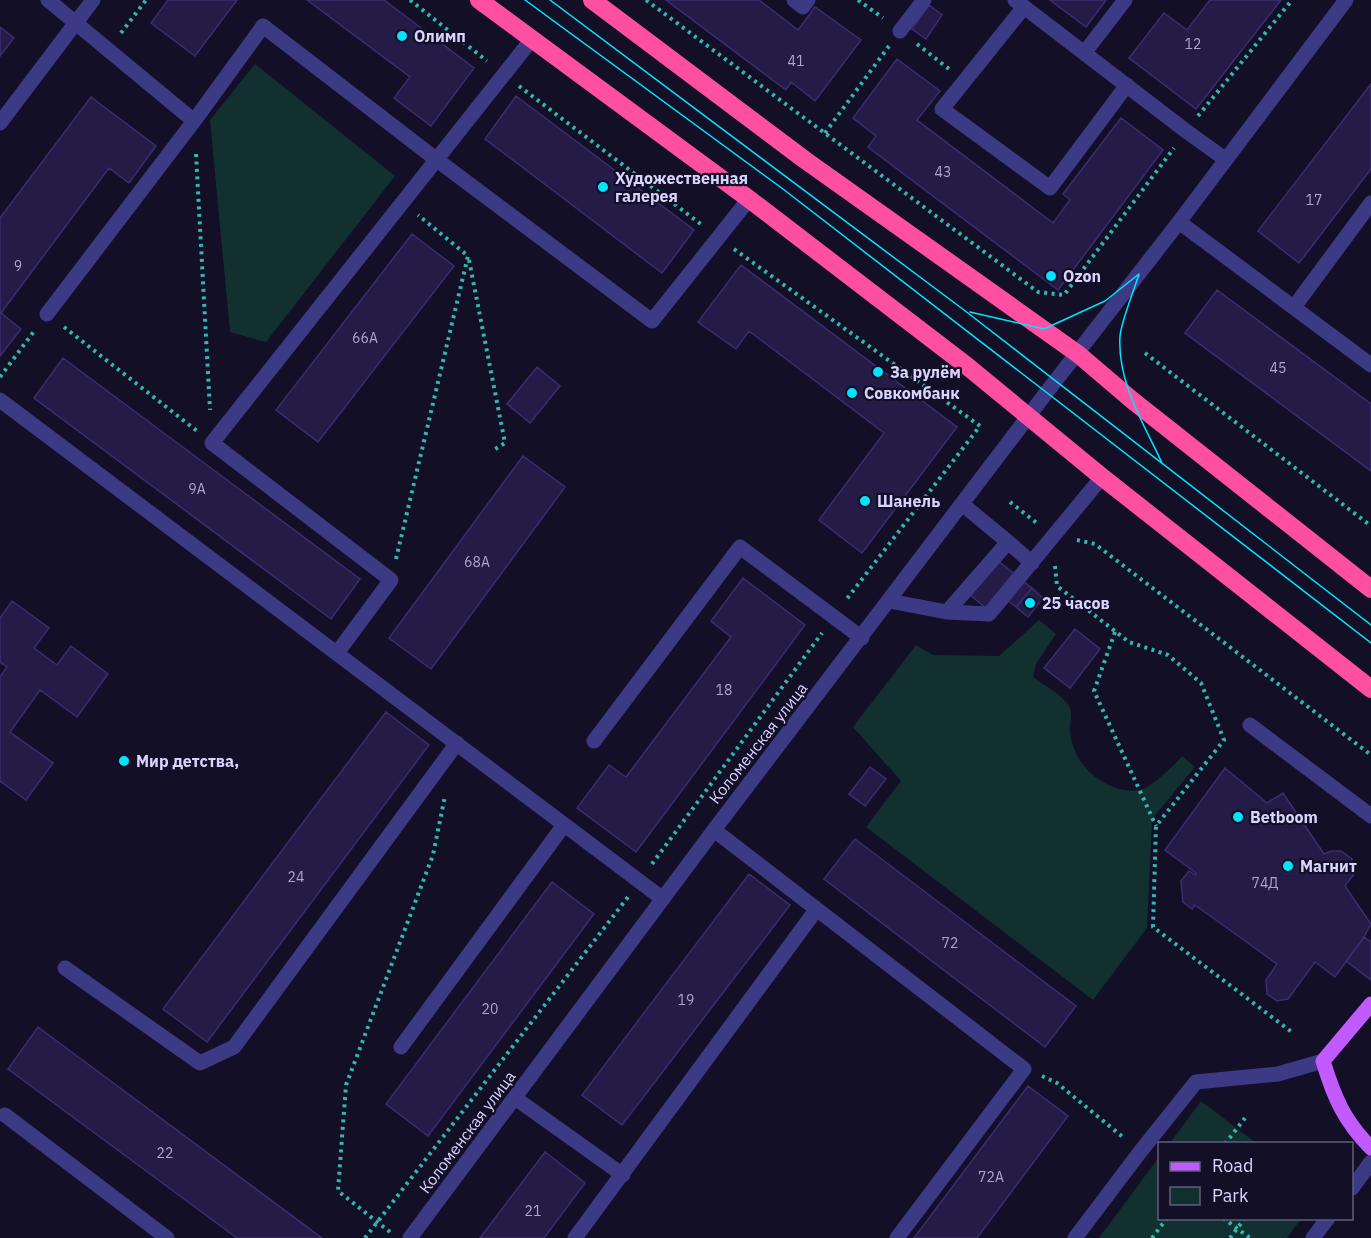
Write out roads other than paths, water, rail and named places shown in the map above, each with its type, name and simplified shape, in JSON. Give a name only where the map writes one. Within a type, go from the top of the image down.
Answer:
[{"type":"highway","points":[[479,0],[749,199],[967,366],[1102,477],[1371,689]]},
{"type":"highway","points":[[592,0],[805,160],[1078,354],[1132,400],[1371,589]]},
{"type":"main road","points":[[1371,1004],[1323,1061],[1334,1097],[1356,1132],[1371,1148]]},
{"type":"street","points":[[48,0],[194,120]]},
{"type":"street","points":[[0,123],[93,0]]},
{"type":"street","points":[[794,0],[803,7],[808,0]]},
{"type":"street","points":[[900,31],[924,0]]},
{"type":"street","points":[[1085,52],[1125,0]]},
{"type":"street","name":"Коломенская улица","points":[[410,1238],[714,830],[1346,0]]},
{"type":"street","points":[[1127,85],[1050,188],[942,109],[1019,3],[1225,159]]},
{"type":"street","points":[[47,314],[263,26],[652,321],[749,199]]},
{"type":"street","points":[[337,653],[391,580],[212,443],[532,39]]},
{"type":"street","points":[[1294,307],[1371,203]]},
{"type":"street","points":[[1179,222],[1371,365]]},
{"type":"street","points":[[0,400],[663,899]]},
{"type":"street","points":[[889,601],[947,612],[989,614],[1102,477]]},
{"type":"street","points":[[962,504],[1032,562]]},
{"type":"street","points":[[947,612],[1008,542]]},
{"type":"street","points":[[594,741],[740,547],[862,638]]},
{"type":"street","points":[[1250,725],[1371,816]]},
{"type":"street","points":[[65,968],[200,1063],[234,1047],[457,743]]},
{"type":"street","points":[[400,1047],[564,825]]},
{"type":"street","points":[[714,830],[1024,1069],[897,1238]]},
{"type":"street","points":[[575,1238],[816,910]]},
{"type":"street","points":[[1075,1238],[1196,1082],[1278,1074],[1323,1061]]},
{"type":"street","points":[[515,1098],[623,1175]]},
{"type":"street","points":[[5,1115],[167,1238]]},
{"type":"street","points":[[1353,1187],[1371,1162]]},
{"type":"street","points":[[1313,1238],[1326,1220]]},
{"type":"tram line","points":[[525,0],[783,189],[1371,643]]},
{"type":"tram line","points":[[550,0],[964,310],[1371,625]]},
{"type":"tram line","points":[[1139,274],[1121,329],[1120,353],[1133,402],[1162,463]]},
{"type":"tram line","points":[[970,312],[1044,329],[1105,301],[1139,274]]},
{"type":"place","name":"Олимп","points":[[402,36]]},
{"type":"place","name":"Художественная галерея","points":[[603,187]]},
{"type":"place","name":"Ozon","points":[[1051,276]]},
{"type":"place","name":"За рулём","points":[[878,372]]},
{"type":"place","name":"Совкомбанк","points":[[852,393]]},
{"type":"place","name":"Шанель","points":[[865,501]]},
{"type":"place","name":"25 часов","points":[[1030,603]]},
{"type":"place","name":"Мир детства,","points":[[124,761]]},
{"type":"place","name":"Betboom","points":[[1238,817]]},
{"type":"place","name":"Магнит","points":[[1288,866]]}]
